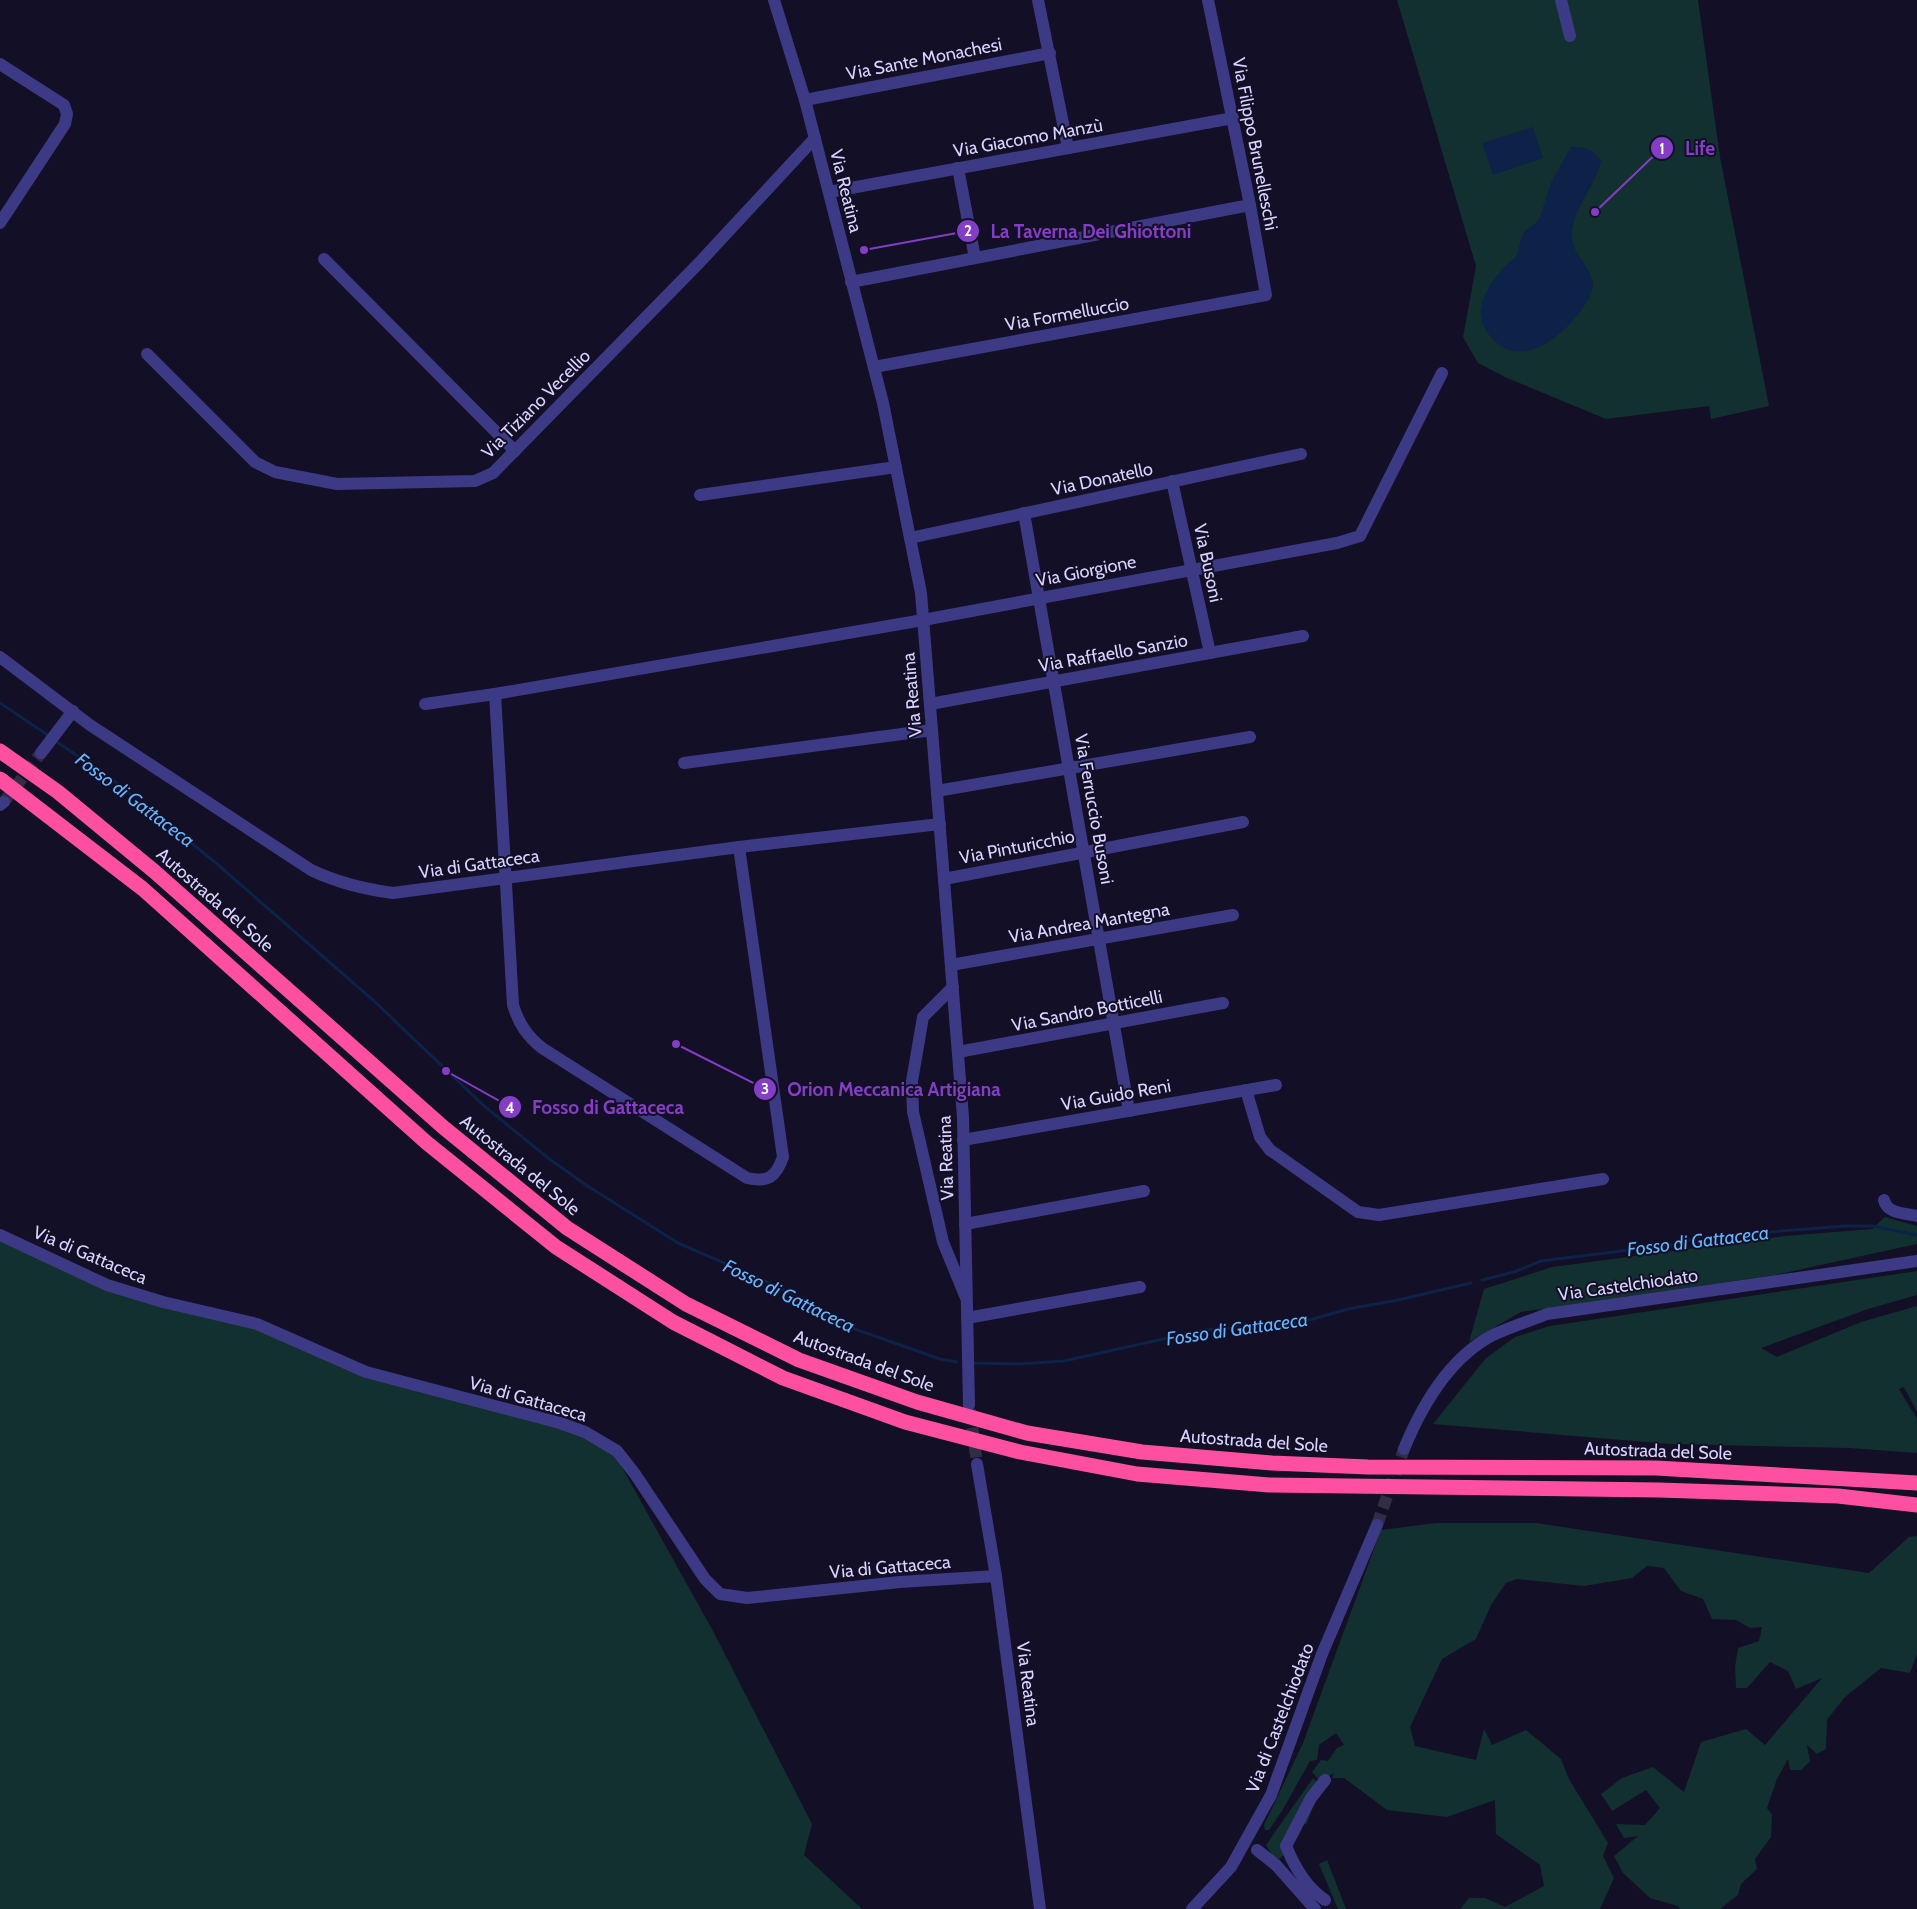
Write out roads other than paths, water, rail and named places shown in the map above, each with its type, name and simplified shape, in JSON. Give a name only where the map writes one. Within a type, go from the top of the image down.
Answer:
[{"type":"highway","name":"Autostrada del Sole","points":[[0,751],[58,792],[155,872],[443,1127],[567,1228],[686,1304],[799,1360],[917,1402],[1028,1433],[1142,1452],[1272,1463],[1368,1467],[1656,1468],[1917,1483]]},
{"type":"highway","points":[[0,779],[143,889],[427,1143],[556,1246],[673,1322],[783,1378],[915,1425],[1020,1452],[1137,1474],[1269,1486],[1669,1490],[1838,1496],[1917,1505]]},
{"type":"street","name":"Via Reatina","points":[[774,0],[805,100],[850,282],[874,367],[921,593],[958,1052],[963,1140],[969,1405]]},
{"type":"street","points":[[1038,0],[1068,148]]},
{"type":"street","name":"Via Filippo Brunelleschi","points":[[1208,0],[1233,118],[1266,295]]},
{"type":"street","points":[[1561,0],[1570,36]]},
{"type":"street","name":"Via Sante Monachesi","points":[[805,100],[1050,53]]},
{"type":"street","points":[[0,64],[64,106],[67,114],[65,124],[0,223]]},
{"type":"street","name":"Via Giacomo Manzù","points":[[829,192],[1233,118]]},
{"type":"street","name":"Via Tiziano Vecellio","points":[[147,354],[255,462],[276,472],[344,484],[474,480],[493,474],[699,263],[815,138]]},
{"type":"street","points":[[958,168],[975,258]]},
{"type":"street","points":[[850,282],[1250,205]]},
{"type":"street","points":[[324,259],[515,451]]},
{"type":"street","name":"Via Formelluccio","points":[[874,367],[1266,295]]},
{"type":"street","name":"Via Giorgione","points":[[425,704],[495,694],[923,620],[1256,556],[1337,543],[1360,536],[1442,373]]},
{"type":"street","name":"Via Donatello","points":[[910,538],[1301,454]]},
{"type":"street","points":[[700,495],[896,467]]},
{"type":"street","name":"Via Busoni","points":[[1172,481],[1210,653]]},
{"type":"street","name":"Via Ferruccio Busoni","points":[[1024,513],[1129,1111]]},
{"type":"street","name":"Via Raffaello Sanzio","points":[[930,704],[1303,636]]},
{"type":"street","name":"Via di Gattaceca","points":[[0,657],[73,711],[310,870],[338,883],[364,890],[393,893],[739,847],[940,824]]},
{"type":"street","points":[[495,694],[513,1005],[518,1021],[530,1039],[747,1178],[760,1181],[770,1178],[779,1169],[783,1157],[739,847]]},
{"type":"street","points":[[41,753],[73,711]]},
{"type":"street","points":[[684,763],[932,730]]},
{"type":"street","points":[[937,791],[1250,737]]},
{"type":"street","name":"Via Pinturicchio","points":[[944,879],[1243,822]]},
{"type":"street","name":"Via Andrea Mantegna","points":[[951,965],[1233,915]]},
{"type":"street","points":[[953,988],[923,1017],[912,1081],[913,1112],[942,1242],[967,1300]]},
{"type":"street","name":"Via Sandro Botticelli","points":[[958,1052],[1222,1003]]},
{"type":"street","name":"Via Guido Reni","points":[[963,1140],[1276,1085]]},
{"type":"street","points":[[1246,1090],[1260,1137],[1270,1150],[1358,1212],[1379,1215],[1603,1179]]},
{"type":"street","points":[[965,1224],[1144,1191]]},
{"type":"street","points":[[1884,1200],[1890,1210],[1917,1216]]},
{"type":"street","name":"Via di Gattaceca","points":[[0,1235],[107,1285],[162,1302],[257,1324],[366,1372],[560,1423],[585,1432],[617,1451],[635,1474],[705,1579],[720,1594],[746,1598],[900,1582],[996,1576]]},
{"type":"street","name":"Via Castelchiodato","points":[[1404,1449],[1420,1412],[1450,1371],[1466,1355],[1491,1336],[1547,1314],[1917,1261]]},
{"type":"street","points":[[967,1318],[1140,1287]]},
{"type":"street","name":"Via Reatina","points":[[977,1464],[996,1576],[1040,1909]]},
{"type":"street","name":"Via di Castelchiodato","points":[[1192,1909],[1231,1868],[1271,1795],[1322,1654],[1377,1525]]},
{"type":"street","points":[[1325,1900],[1315,1893],[1296,1868],[1286,1846],[1310,1798],[1326,1780]]},
{"type":"street","points":[[1257,1850],[1276,1865],[1315,1909]]},
{"type":"water","points":[[1533,127],[1543,158],[1493,175],[1482,143]]},
{"type":"water","points":[[1571,147],[1588,150],[1601,161],[1594,180],[1575,218],[1572,238],[1577,253],[1590,273],[1593,288],[1582,309],[1559,334],[1546,344],[1531,350],[1517,351],[1503,347],[1490,336],[1482,323],[1481,308],[1483,302],[1495,278],[1516,256],[1524,232],[1539,219],[1551,183]]},
{"type":"waterway","name":"Fosso di Gattaceca","points":[[0,703],[49,736]]},
{"type":"waterway","name":"Fosso di Gattaceca","points":[[54,740],[113,780],[216,863],[374,1001],[483,1105],[548,1158],[586,1185],[678,1243],[806,1301],[832,1321],[940,1359],[957,1362]]},
{"type":"waterway","name":"Fosso di Gattaceca","points":[[1482,1280],[1514,1272],[1541,1261],[1678,1244],[1695,1238],[1845,1226],[1873,1226],[1917,1235]]},
{"type":"waterway","name":"Fosso di Gattaceca","points":[[972,1363],[1019,1364],[1064,1361],[1204,1330],[1299,1323],[1348,1309],[1398,1300],[1471,1283]]},
{"type":"tunnel","points":[[4,802],[41,753]]},
{"type":"tunnel","points":[[970,1410],[977,1464]]},
{"type":"tunnel","points":[[1377,1525],[1404,1449]]},
{"type":"place","name":"Life","points":[[1595,212]]},
{"type":"place","name":"La Taverna Dei Ghiottoni","points":[[864,250]]},
{"type":"place","name":"Orion Meccanica Artigiana","points":[[676,1044]]},
{"type":"place","name":"Fosso di Gattaceca","points":[[446,1071]]}]
